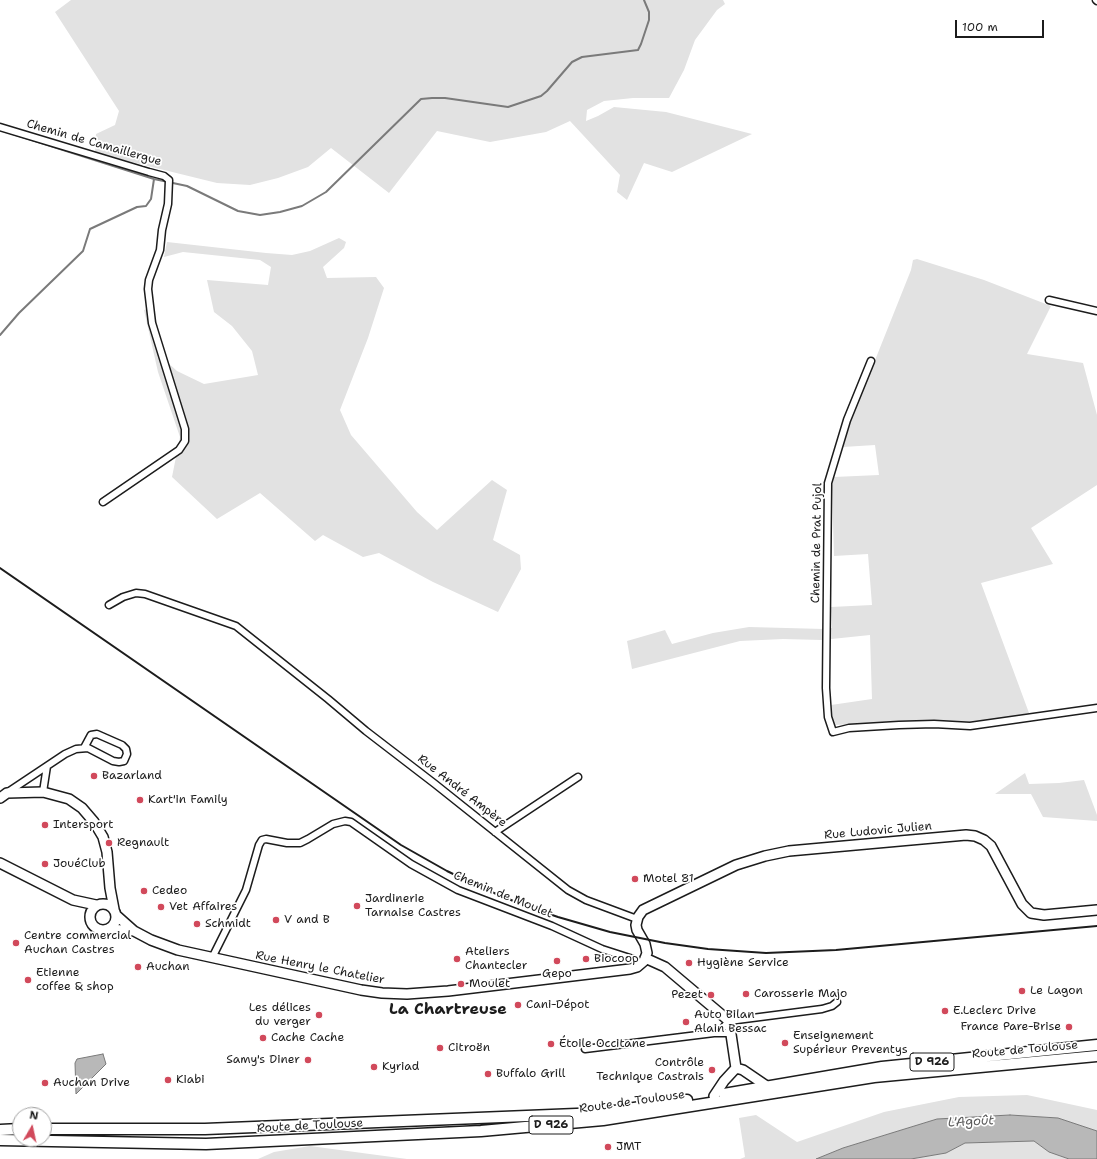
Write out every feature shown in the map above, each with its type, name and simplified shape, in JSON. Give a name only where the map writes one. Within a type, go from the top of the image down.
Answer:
[{"type":"main road","points":[[3,795],[43,792],[69,799],[82,808],[94,822],[103,837],[107,852],[110,888],[115,912],[115,924],[110,929],[96,929],[90,918],[72,900]]},
{"type":"main road","points":[[0,805],[11,798],[27,793]]},
{"type":"main road","name":"Rue Ludovic Julien","points":[[637,920],[641,912],[646,908],[736,865],[765,856],[789,851],[966,835],[980,838],[991,846],[1022,904],[1031,913],[1044,915],[1097,910]]},
{"type":"main road","points":[[0,863],[72,900],[99,905],[108,905],[115,912]]},
{"type":"main road","points":[[90,918],[91,911],[99,905],[110,888]]},
{"type":"main road","name":"Rue Henry le Chatelier","points":[[115,912],[134,931]]},
{"type":"main road","points":[[637,920],[637,930],[646,947],[643,961],[665,967],[729,1022],[736,1068]]},
{"type":"main road","name":"Rue Henry le Chatelier","points":[[110,929],[134,931],[169,947],[212,958],[361,990],[382,993],[431,993],[630,969],[643,961]]},
{"type":"main road","name":"Route de Toulouse","points":[[52,1129],[205,1129],[601,1113],[714,1096],[882,1067],[1097,1045]]},
{"type":"main road","name":"Route de Toulouse","points":[[0,1140],[206,1144],[481,1131],[603,1120],[874,1077],[1097,1056]]},
{"type":"main road","points":[[736,1068],[742,1070],[768,1087]]},
{"type":"main road","points":[[714,1096],[724,1081],[736,1068]]},
{"type":"main road","points":[[0,1130],[12,1129]]},
{"type":"street","name":"Chemin de Camaillergue","points":[[0,127],[164,176],[168,182],[168,204],[162,230],[160,250],[149,280],[148,289],[152,323],[185,429],[185,442],[179,450],[103,502]]},
{"type":"street","points":[[1049,300],[1097,312]]},
{"type":"street","name":"Chemin de Prat Pujol","points":[[871,361],[843,431],[828,483],[826,688],[828,717],[833,732],[849,728],[914,724],[970,726],[1097,708]]},
{"type":"street","name":"Rue André Ampère","points":[[109,605],[123,597],[136,594],[145,594],[236,626],[366,731],[436,784],[568,890],[586,900],[637,920]]},
{"type":"street","points":[[3,795],[65,754],[76,749],[84,748],[116,762],[124,761],[127,754],[126,749],[122,745],[97,734],[91,735],[84,748]]},
{"type":"street","points":[[43,792],[47,766]]},
{"type":"street","points":[[495,832],[578,777]]},
{"type":"street","points":[[27,793],[28,779]]},
{"type":"street","name":"Chemin de Moulet","points":[[212,958],[246,890],[259,845],[262,840],[266,839],[300,843],[308,840],[333,824],[345,820],[351,822],[411,864],[458,890],[552,926],[602,949],[643,961]]},
{"type":"street","points":[[714,1033],[722,1029],[729,1022],[822,1009],[832,1006],[837,1002]]},
{"type":"street","points":[[585,1049],[714,1033],[730,1033]]},
{"type":"shaded area","points":[[71,0],[723,0],[725,4],[717,10],[695,40],[684,70],[669,98],[633,98],[604,101],[587,110],[586,121],[614,107],[666,112],[752,134],[672,172],[644,163],[627,200],[617,192],[620,175],[570,121],[546,132],[490,142],[437,131],[389,193],[331,148],[308,167],[278,178],[250,185],[217,183],[95,153],[96,134],[115,125],[119,111],[55,12]]},
{"type":"shaded area","points":[[339,238],[346,242],[344,248],[323,267],[327,278],[376,277],[384,288],[368,338],[340,410],[351,435],[417,512],[437,530],[492,480],[507,490],[493,540],[520,555],[521,569],[498,612],[433,582],[379,553],[363,557],[323,535],[315,541],[260,493],[217,519],[172,477],[180,437],[158,372],[144,310],[153,307],[166,361],[177,371],[204,384],[258,375],[252,351],[232,326],[214,312],[207,280],[268,285],[271,267],[260,260],[183,252],[164,257],[167,242],[292,255],[310,251]]},
{"type":"shaded area","points":[[917,259],[984,280],[1051,306],[1027,354],[1083,363],[1097,415],[1097,485],[1031,528],[1053,564],[981,583],[1029,713],[982,722],[935,720],[835,725],[832,719],[831,705],[872,699],[870,635],[822,640],[783,639],[740,641],[632,669],[627,641],[665,630],[672,644],[713,633],[749,627],[824,629],[832,628],[831,607],[872,605],[868,554],[834,556],[832,486],[834,477],[879,475],[875,445],[843,447],[846,433],[911,270],[913,260]]},
{"type":"shaded area","points":[[1025,773],[1029,784],[1084,780],[1097,815],[1097,821],[1043,817],[1031,794],[995,794]]},
{"type":"shaded area","points":[[1027,1095],[1097,1110],[1097,1131],[1057,1118],[1009,1115],[937,1119],[843,1148],[816,1159],[740,1159],[745,1157],[739,1118],[756,1115],[797,1142],[884,1112],[959,1097]]},
{"type":"shaded area","points":[[1034,1141],[1049,1152],[1069,1159],[911,1159],[946,1153],[965,1143]]},
{"type":"shaded area","points":[[310,1146],[407,1159],[258,1159],[274,1152]]},
{"type":"water","points":[[103,1054],[106,1064],[76,1094],[75,1063],[77,1059]]},
{"type":"water","name":"L'Agoût","points":[[1010,1115],[1058,1118],[1097,1131],[1097,1159],[1069,1159],[1049,1152],[1034,1141],[965,1143],[946,1153],[911,1159],[816,1159],[843,1148],[937,1119]]},
{"type":"waterway","points":[[0,130],[154,179],[187,186],[238,211],[260,215],[280,212],[302,206],[326,192],[421,99],[445,98],[508,107],[541,96],[572,62],[582,57],[638,50],[649,20],[649,12],[644,0]]},
{"type":"waterway","points":[[0,335],[19,313],[83,251],[90,229],[137,207],[146,206],[151,199],[154,179]]},
{"type":"railway","points":[[0,568],[401,845],[447,871],[482,888],[523,905],[558,917],[610,932],[665,943],[708,949],[766,953],[836,950],[1097,926]]},
{"type":"place","name":"Bazarland","points":[[94,776]]},
{"type":"place","name":"Kart'in Family","points":[[140,800]]},
{"type":"place","name":"Intersport","points":[[45,825]]},
{"type":"place","name":"Regnault","points":[[109,843]]},
{"type":"place","name":"JouéClub","points":[[45,864]]},
{"type":"place","name":"Motel 81","points":[[635,879]]},
{"type":"place","name":"Cedeo","points":[[144,891]]},
{"type":"place","name":"Jardinerie Tarnaise Castres","points":[[357,906]]},
{"type":"place","name":"Vet Affaires","points":[[161,907]]},
{"type":"place","name":"V and B","points":[[276,920]]},
{"type":"place","name":"Schmidt","points":[[197,924]]},
{"type":"place","name":"Centre commercial Auchan Castres","points":[[16,943]]},
{"type":"place","name":"Ateliers Chantecler","points":[[457,959]]},
{"type":"place","name":"Biocoop","points":[[586,959]]},
{"type":"place","name":"Gepo","points":[[557,961]]},
{"type":"place","name":"Hygiène Service","points":[[689,963]]},
{"type":"place","name":"Auchan","points":[[138,967]]},
{"type":"place","name":"Etienne coffee & shop","points":[[28,980]]},
{"type":"place","name":"Moulet","points":[[461,984]]},
{"type":"place","name":"Le Lagon","points":[[1022,991]]},
{"type":"place","name":"Carosserie Majo","points":[[746,994]]},
{"type":"place","name":"Pezet","points":[[711,995]]},
{"type":"place","name":"Cani-Dépot","points":[[518,1005]]},
{"type":"place","name":"E.Leclerc Drive","points":[[945,1011]]},
{"type":"place","name":"Les délices du verger","points":[[319,1015]]},
{"type":"place","name":"Auto Bilan Alain Bessac","points":[[686,1022]]},
{"type":"place","name":"France Pare-Brise","points":[[1069,1027]]},
{"type":"place","name":"Cache Cache","points":[[263,1038]]},
{"type":"place","name":"Enseignement Supérieur Preventys","points":[[785,1043]]},
{"type":"place","name":"Étoile Occitane","points":[[551,1044]]},
{"type":"place","name":"Citroën","points":[[440,1048]]},
{"type":"place","name":"Samy's Diner","points":[[308,1060]]},
{"type":"place","name":"Kyriad","points":[[374,1067]]},
{"type":"place","name":"Contrôle Technique Castrais","points":[[712,1070]]},
{"type":"place","name":"Buffalo Grill","points":[[488,1074]]},
{"type":"place","name":"Kiabi","points":[[168,1080]]},
{"type":"place","name":"Auchan Drive","points":[[45,1083]]},
{"type":"place","name":"JMT","points":[[608,1147]]},
{"type":"district","name":"La Chartreuse","points":[[448,1010]]}]
